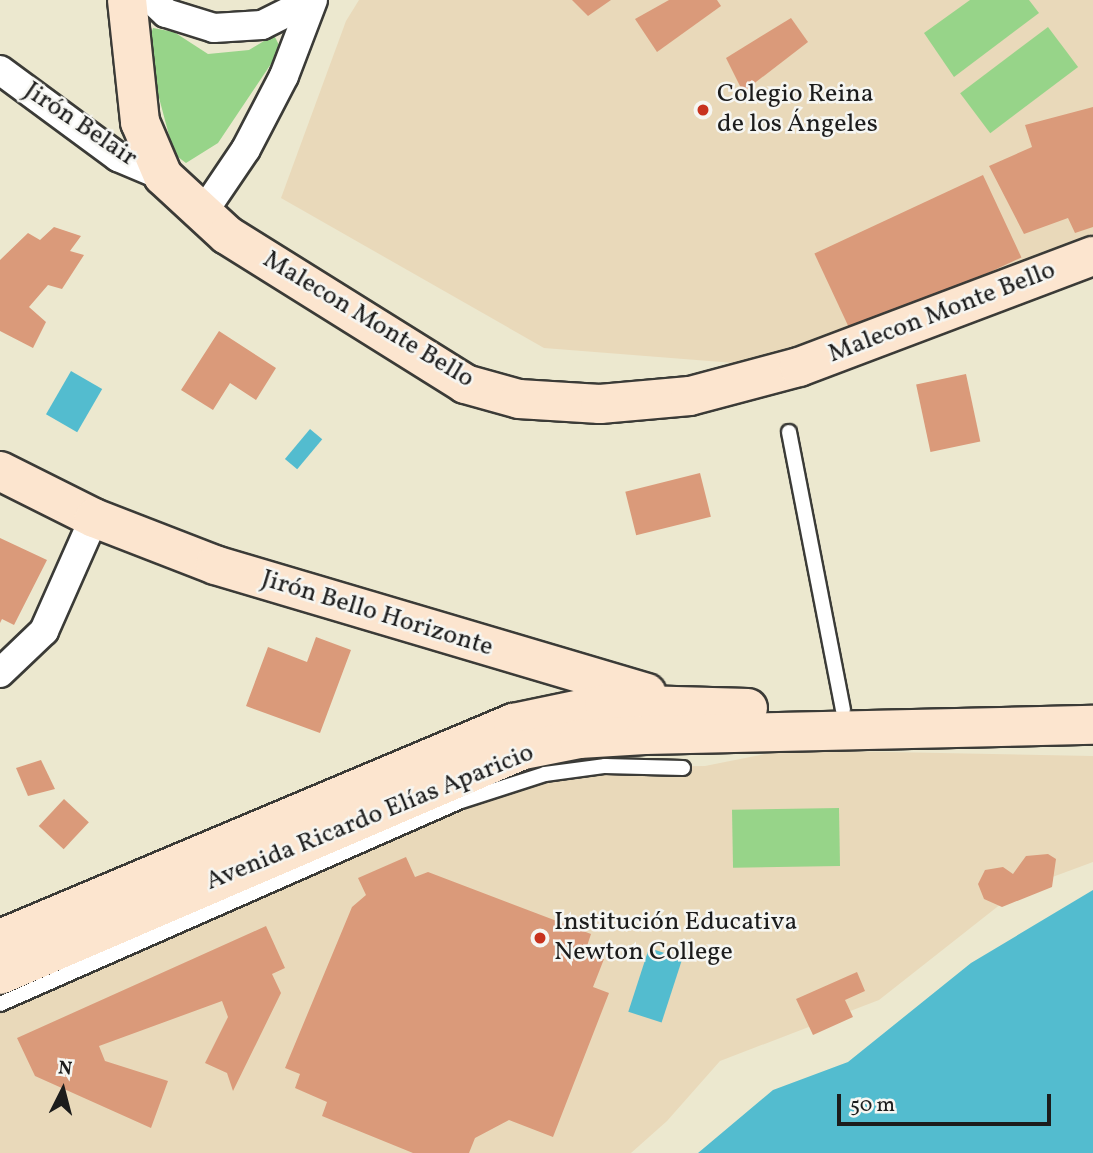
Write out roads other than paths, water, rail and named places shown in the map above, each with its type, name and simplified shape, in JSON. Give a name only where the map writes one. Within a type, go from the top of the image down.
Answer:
[{"type":"street","name":"Malecon Monte Bello","points":[[127,0],[140,122],[163,176],[227,235],[465,384],[519,399],[600,404],[690,396],[799,367],[1093,256]]},
{"type":"street","points":[[152,0],[166,13],[214,28],[262,25],[312,0]]},
{"type":"street","points":[[202,214],[246,149],[284,76],[312,0]]},
{"type":"street","name":"Jirón Belair","points":[[0,70],[109,151],[163,176]]},
{"type":"street","name":"Jirón Bello Horizonte","points":[[0,471],[94,518],[215,565],[697,707],[762,732]]},
{"type":"street","points":[[0,673],[44,631],[94,518]]},
{"type":"street","points":[[513,723],[523,701],[526,677],[521,657]]},
{"type":"street","name":"Avenida Ricardo Elías Aparicio","points":[[0,939],[513,723],[604,704],[843,710],[1093,701]]},
{"type":"street","name":"Avenida Ricardo Elías Aparicio","points":[[0,975],[498,759],[544,760],[579,739],[1093,725]]},
{"type":"lane","points":[[789,432],[843,710]]},
{"type":"lane","points":[[0,1004],[335,854],[461,801],[544,760],[605,766],[683,768]]},
{"type":"water","points":[[71,371],[102,389],[77,432],[46,414]]},
{"type":"water","points":[[310,429],[322,439],[297,469],[285,459]]},
{"type":"water","points":[[1093,890],[1093,1153],[698,1153],[773,1090],[848,1062],[971,963]]},
{"type":"water","points":[[649,948],[682,959],[662,1023],[628,1012]]},
{"type":"place","name":"Colegio Reina de los Ángeles","points":[[703,110]]},
{"type":"place","name":"Institución Educativa Newton College","points":[[540,938]]}]
